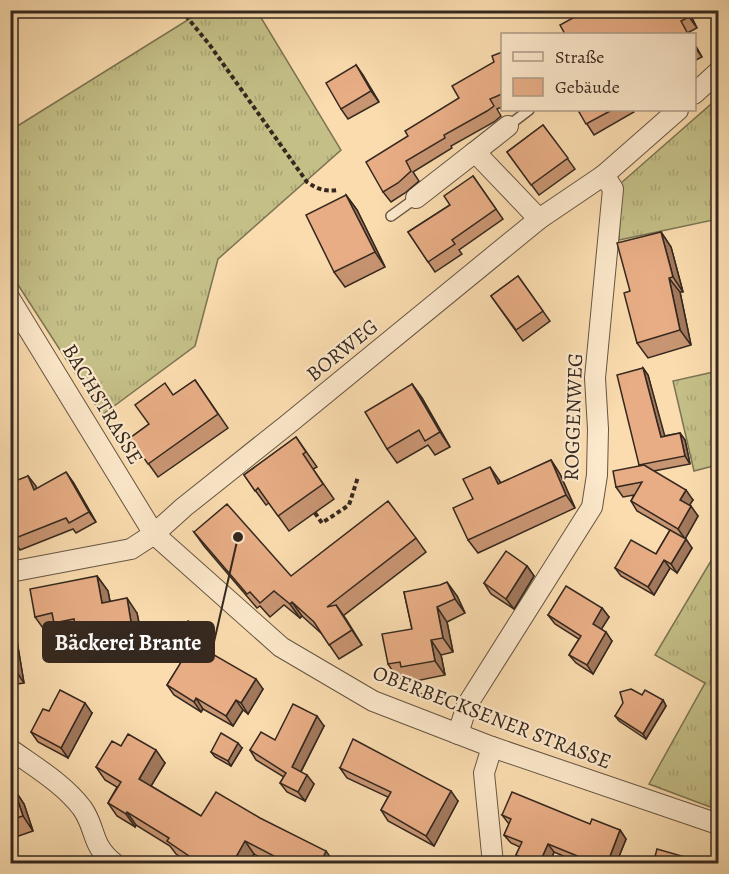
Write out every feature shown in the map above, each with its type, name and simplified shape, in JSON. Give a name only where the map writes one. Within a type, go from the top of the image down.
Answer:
[{"type":"street","points":[[696,92],[718,72]]},
{"type":"street","name":"BORWEG","points":[[10,572],[131,549],[154,534],[184,507],[539,219],[604,175],[677,111]]},
{"type":"street","points":[[416,198],[508,126]]},
{"type":"street","points":[[475,152],[539,219]]},
{"type":"street","name":"ROGGENWEG","points":[[458,734],[467,705],[592,507],[597,475],[596,378],[613,189],[604,175]]},
{"type":"street","name":"BACHSTRASSE","points":[[10,299],[154,534]]},
{"type":"street","name":"OBERBECKSENER STRASSE","points":[[154,534],[282,647],[373,702],[492,747],[718,824]]},
{"type":"street","points":[[492,747],[484,772],[493,864]]},
{"type":"street","points":[[10,749],[70,793],[85,812],[97,846],[115,864]]},
{"type":"lane","points":[[508,126],[528,111]]},
{"type":"lane","points":[[391,216],[416,198]]},
{"type":"path","points":[[181,10],[209,44],[307,182],[328,192],[338,190]]},
{"type":"path","points":[[315,513],[322,523],[349,505],[358,477]]},
{"type":"path","points":[[409,692],[467,705]]},
{"type":"green space","points":[[202,11],[257,11],[341,150],[218,259],[195,346],[102,415],[11,274],[11,130]]},
{"type":"green space","points":[[718,98],[718,219],[619,240],[621,183]]},
{"type":"green space","points":[[718,371],[718,470],[717,465],[694,471],[673,381]]},
{"type":"green space","points":[[718,549],[718,810],[649,784],[705,683],[655,655]]},
{"type":"building","points":[[587,10],[686,10],[689,17],[681,21],[687,33],[564,33],[560,25]]},
{"type":"building","points":[[501,52],[501,94],[490,99],[494,106],[444,135],[445,138],[406,161],[411,171],[398,183],[383,192],[366,162],[408,136],[405,131],[459,98],[452,86],[494,62],[492,56]]},
{"type":"building","points":[[356,65],[371,91],[341,109],[326,83]]},
{"type":"building","points":[[579,111],[610,111],[586,124]]},
{"type":"building","points":[[543,125],[568,158],[531,185],[507,152]]},
{"type":"building","points":[[473,176],[496,209],[452,240],[455,244],[428,262],[408,232],[450,205],[444,196]]},
{"type":"building","points":[[346,195],[375,252],[334,272],[306,215]]},
{"type":"building","points":[[661,232],[673,277],[669,278],[680,330],[637,343],[624,293],[630,291],[617,243]]},
{"type":"building","points":[[518,276],[543,311],[516,330],[491,296]]},
{"type":"building","points":[[643,368],[661,437],[680,433],[685,456],[639,465],[617,375]]},
{"type":"building","points":[[195,380],[218,414],[148,464],[130,438],[149,424],[135,405],[165,383],[173,395]]},
{"type":"building","points":[[412,384],[440,432],[425,441],[419,430],[387,449],[365,412]]},
{"type":"building","points":[[296,437],[306,452],[303,454],[323,484],[278,516],[258,488],[255,491],[244,475]]},
{"type":"building","points":[[551,460],[566,495],[468,540],[453,508],[473,499],[463,479],[490,467],[498,484]]},
{"type":"building","points":[[644,465],[686,490],[680,500],[691,506],[678,529],[631,501],[642,482],[616,487],[613,471]]},
{"type":"building","points":[[66,472],[89,512],[69,523],[66,518],[13,539],[10,533],[10,483],[28,476],[34,490]]},
{"type":"building","points":[[388,501],[416,538],[327,607],[336,605],[352,630],[329,645],[314,622],[292,602],[290,604],[274,591],[260,603],[250,592],[247,594],[194,532],[227,504],[291,576]]},
{"type":"building","points":[[670,530],[686,539],[671,564],[664,560],[648,587],[615,568],[631,540],[656,554]]},
{"type":"building","points":[[506,551],[527,566],[506,599],[484,583]]},
{"type":"building","points":[[97,576],[102,603],[127,598],[132,628],[120,631],[121,639],[104,642],[103,635],[78,640],[74,619],[54,623],[52,613],[35,617],[30,589]]},
{"type":"building","points":[[447,582],[455,599],[437,607],[443,638],[431,640],[435,661],[401,667],[400,662],[388,664],[382,634],[412,629],[404,592]]},
{"type":"building","points":[[566,586],[602,608],[593,624],[606,632],[587,665],[569,655],[581,636],[548,615]]},
{"type":"building","points":[[188,621],[204,630],[195,644],[256,679],[241,703],[236,700],[226,716],[196,698],[194,702],[167,685],[191,646],[177,638]]},
{"type":"building","points":[[10,650],[14,668],[10,668]]},
{"type":"building","points":[[631,689],[642,695],[645,690],[663,700],[643,734],[615,716],[623,703],[620,692]]},
{"type":"building","points":[[60,690],[85,703],[61,748],[31,732],[43,709],[49,711]]},
{"type":"building","points":[[293,704],[317,716],[292,767],[307,775],[298,792],[280,783],[286,773],[250,750],[261,732],[275,740]]},
{"type":"building","points":[[221,733],[238,743],[228,761],[211,752]]},
{"type":"building","points":[[128,734],[156,750],[139,779],[201,816],[216,792],[260,818],[326,851],[320,864],[275,864],[278,858],[245,841],[232,864],[201,864],[167,841],[169,838],[108,803],[121,782],[96,767],[112,741],[121,746]]},
{"type":"building","points":[[353,739],[451,791],[426,836],[381,810],[391,792],[340,768]]},
{"type":"building","points":[[10,787],[14,789],[23,816],[10,820]]},
{"type":"building","points":[[512,792],[590,824],[592,819],[620,830],[607,864],[597,864],[548,844],[539,864],[516,855],[522,842],[504,835],[511,819],[502,815]]},
{"type":"building","points":[[657,849],[692,859],[691,864],[653,864]]},
{"type":"place","name":"Bäckerei Brante","points":[[238,537]]}]
